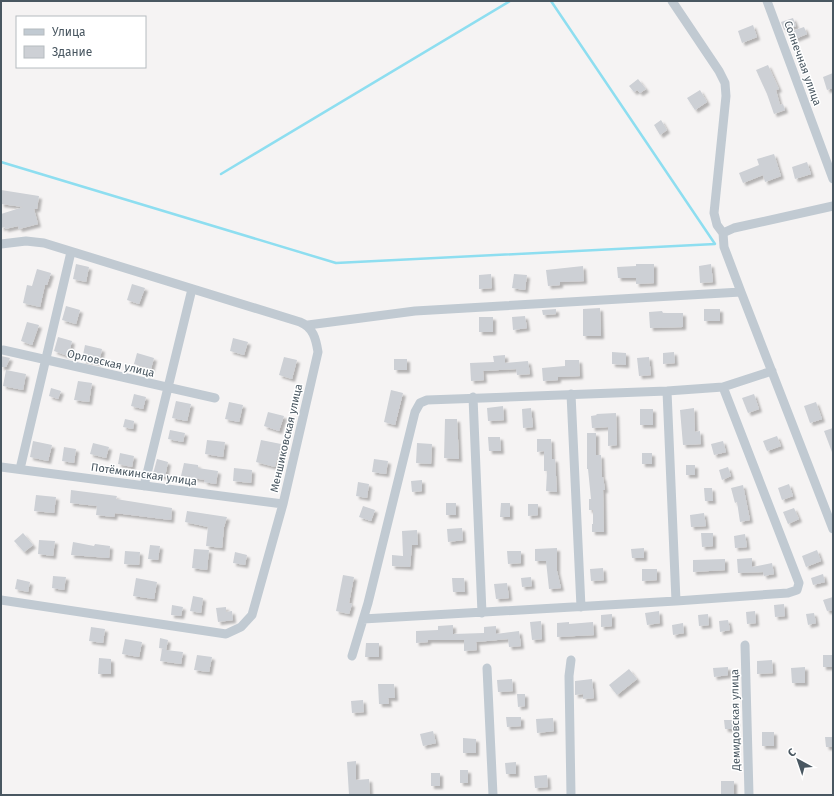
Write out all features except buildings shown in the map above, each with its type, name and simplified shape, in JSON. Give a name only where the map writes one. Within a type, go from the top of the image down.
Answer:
[{"type":"street","points":[[672,1],[720,71],[725,83],[726,96],[714,213],[717,225],[723,233],[724,247],[833,529]]},
{"type":"street","name":"Солнечная улица","points":[[767,1],[833,179]]},
{"type":"street","points":[[723,233],[734,228],[833,206]]},
{"type":"street","points":[[1,244],[26,241],[44,243],[308,325],[415,311],[741,292]]},
{"type":"street","points":[[20,469],[71,252]]},
{"type":"street","points":[[144,486],[192,288]]},
{"type":"street","name":"Меншиковская улица","points":[[1,600],[226,634],[241,627],[252,615],[283,504],[318,352],[316,340],[308,325]]},
{"type":"street","name":"Орловская улица","points":[[3,350],[215,398]]},
{"type":"street","points":[[352,656],[363,619],[415,412],[420,403],[427,400],[473,397],[667,392],[723,387],[772,372]]},
{"type":"street","points":[[363,619],[676,601],[788,593],[797,590],[799,583],[723,387]]},
{"type":"street","points":[[667,392],[676,601]]},
{"type":"street","points":[[571,394],[581,607]]},
{"type":"street","points":[[473,397],[482,613]]},
{"type":"street","name":"Потёмкинская улица","points":[[1,467],[283,504]]},
{"type":"street","name":"Демидовская улица","points":[[745,645],[749,795]]},
{"type":"street","points":[[571,660],[569,676],[571,795]]},
{"type":"street","points":[[488,668],[493,795]]},
{"type":"waterway","points":[[221,174],[510,1]]},
{"type":"waterway","points":[[1,162],[336,263],[715,244],[551,1]]}]
